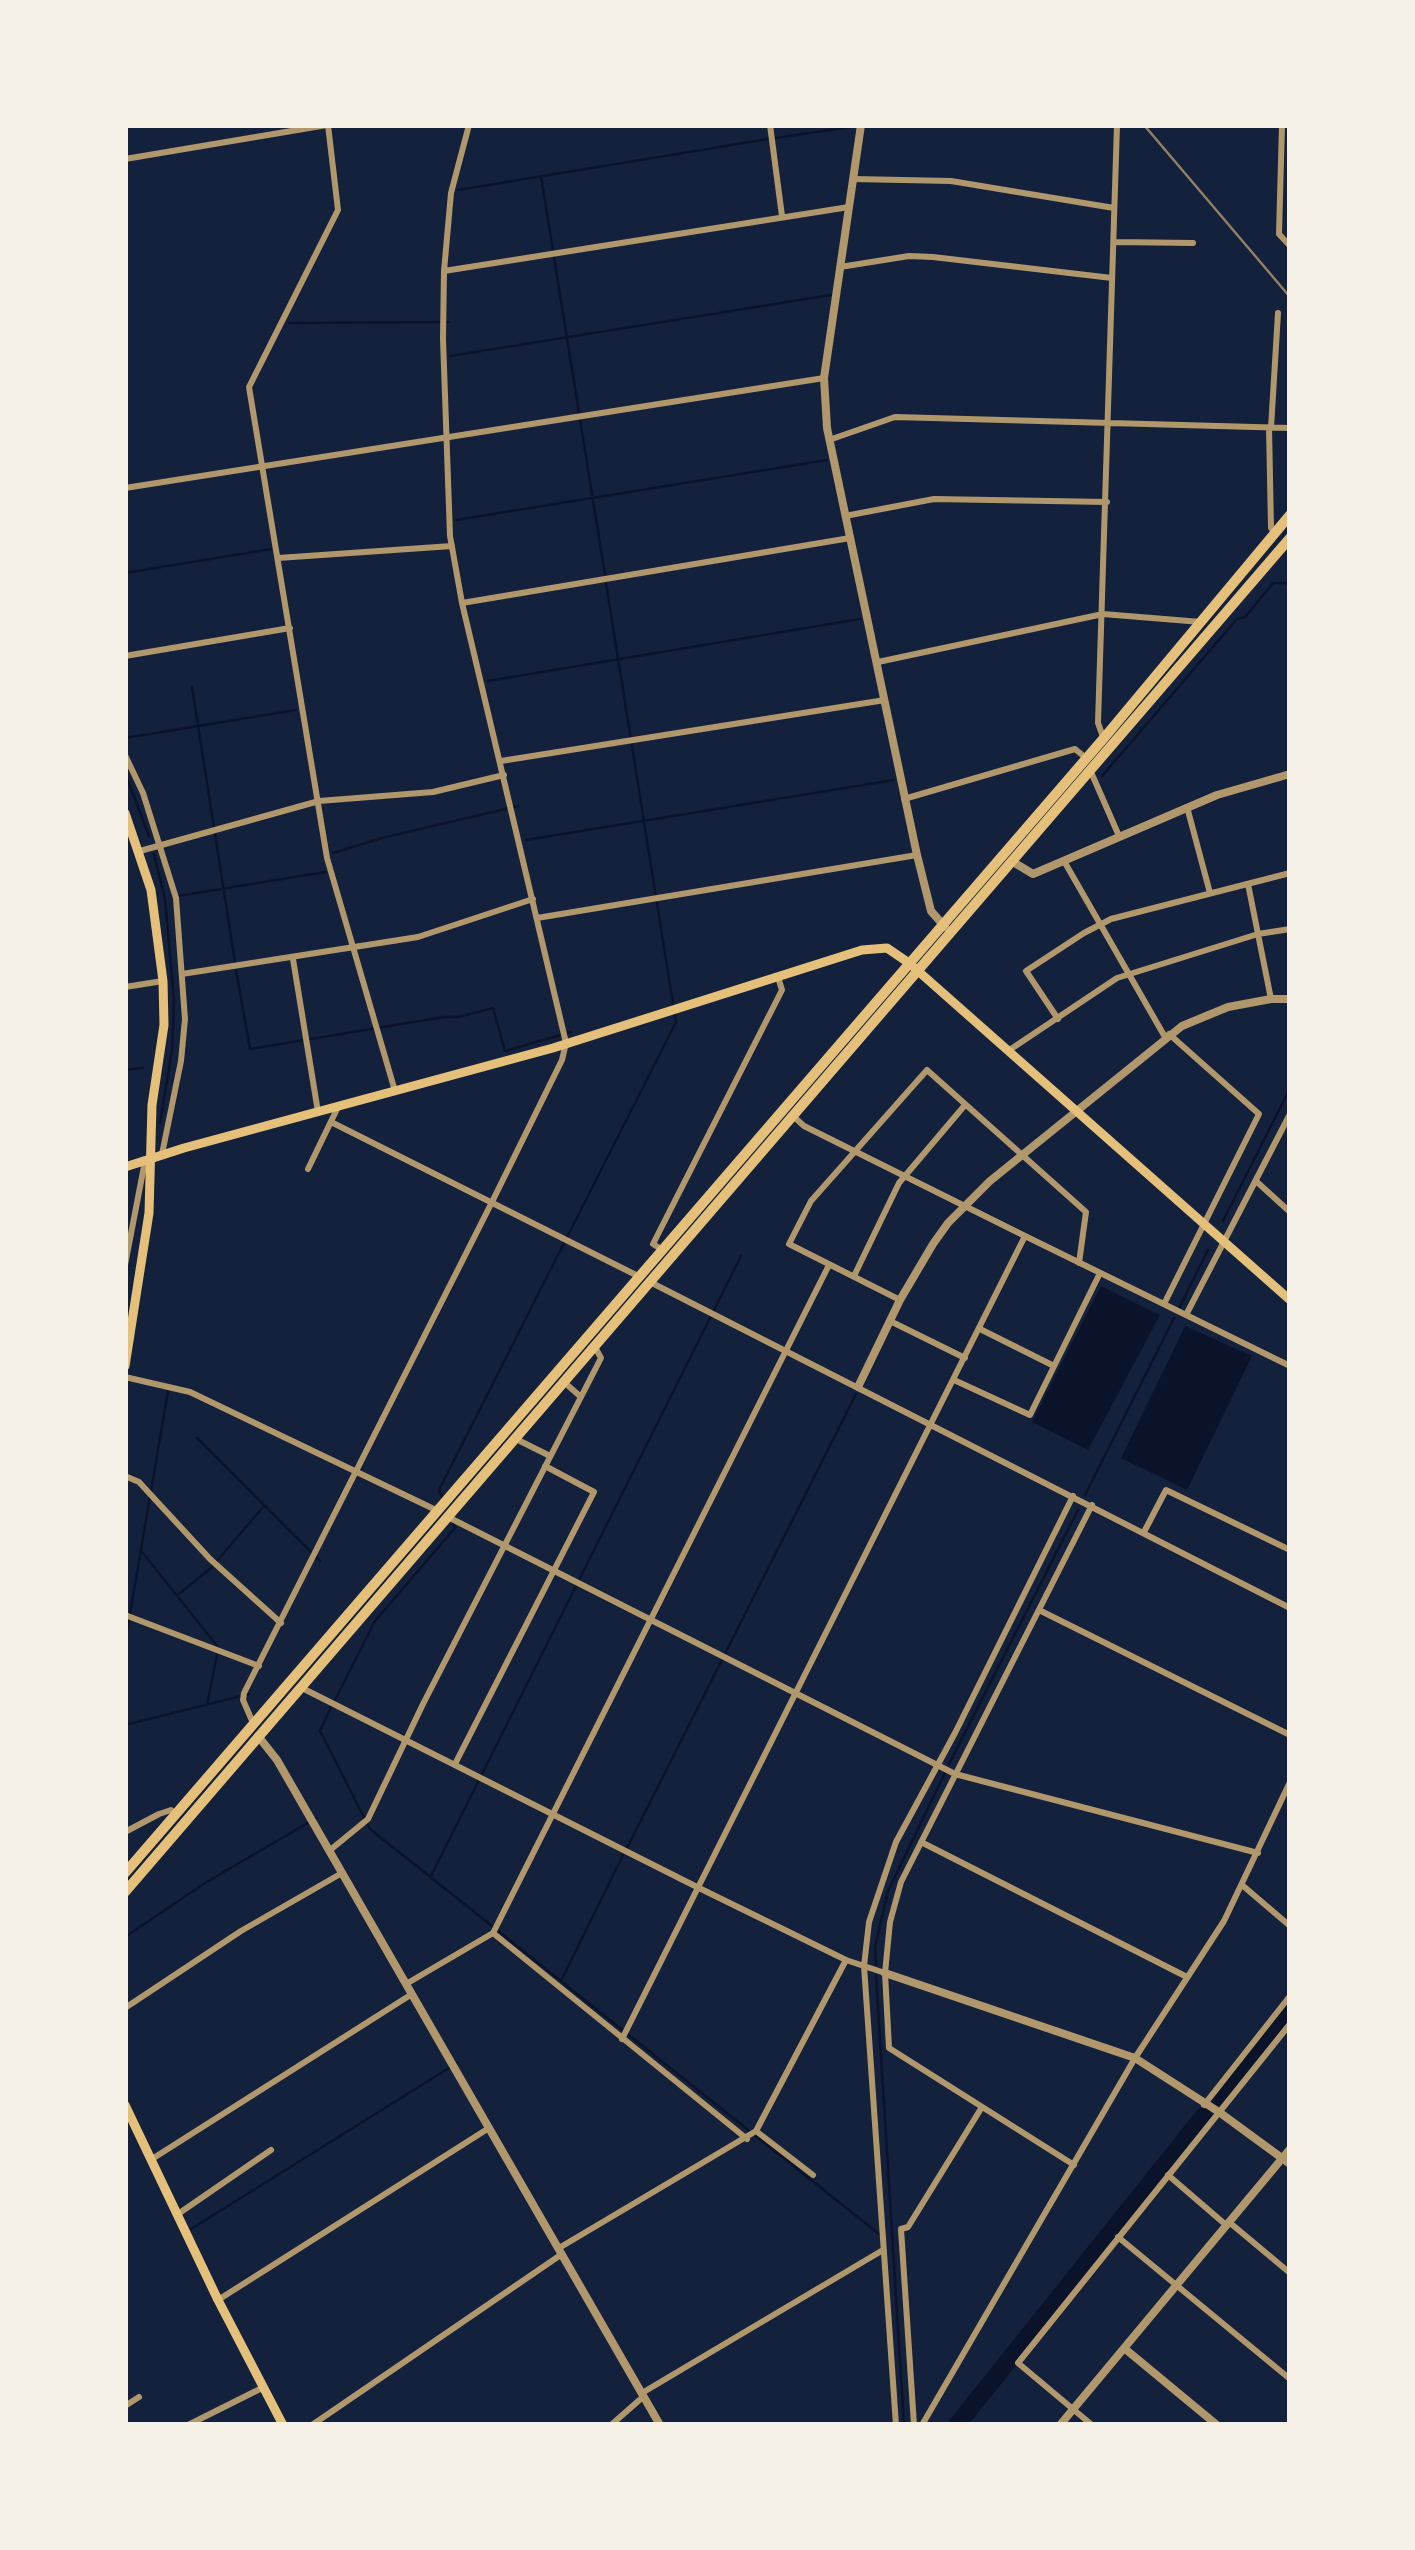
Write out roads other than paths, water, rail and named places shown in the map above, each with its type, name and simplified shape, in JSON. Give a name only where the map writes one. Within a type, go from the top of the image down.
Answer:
[{"type":"highway","points":[[125,1892],[565,1383],[645,1279],[662,1250],[1104,738],[1290,515]]},
{"type":"highway","points":[[125,1872],[436,1510],[793,1116],[1290,538]]},
{"type":"main road","points":[[125,1366],[148,1213],[152,1105],[164,1025],[164,981],[150,890],[126,816]]},
{"type":"main road","points":[[125,1167],[566,1044],[874,948],[896,952],[1290,1300]]},
{"type":"main road","points":[[125,2105],[283,2425]]},
{"type":"street","points":[[125,158],[327,125],[338,210],[250,387],[327,858],[395,1092]]},
{"type":"street","points":[[253,1724],[243,1700],[258,1666],[492,1202],[562,1060],[566,1044],[452,546],[444,271],[450,193],[469,125]]},
{"type":"street","points":[[770,125],[782,216]]},
{"type":"street","points":[[861,125],[824,378],[829,440],[917,856],[931,911],[952,933]]},
{"type":"street","points":[[1104,738],[1098,723],[1117,125]]},
{"type":"street","points":[[1282,125],[1279,234],[1290,246]]},
{"type":"street","points":[[853,180],[951,181],[1114,208]]},
{"type":"street","points":[[444,271],[849,207]]},
{"type":"street","points":[[1114,242],[1193,243]]},
{"type":"street","points":[[840,267],[921,256],[1112,278]]},
{"type":"street","points":[[1275,534],[1271,528],[1270,427],[1278,314]]},
{"type":"street","points":[[125,488],[824,378]]},
{"type":"street","points":[[829,440],[894,417],[1290,428]]},
{"type":"street","points":[[846,516],[934,499],[1107,502]]},
{"type":"street","points":[[462,603],[850,538]]},
{"type":"street","points":[[278,558],[452,546]]},
{"type":"street","points":[[878,662],[1103,614],[1203,622]]},
{"type":"street","points":[[125,656],[290,628]]},
{"type":"street","points":[[501,761],[886,700]]},
{"type":"street","points":[[904,799],[1076,749],[1086,758]]},
{"type":"street","points":[[125,755],[143,793],[176,898],[185,1018],[181,1062],[125,1265]]},
{"type":"street","points":[[1091,772],[1119,836]]},
{"type":"street","points":[[1013,862],[1034,874],[1187,807],[1290,774]]},
{"type":"street","points":[[140,851],[320,801],[433,792],[504,775]]},
{"type":"street","points":[[1187,807],[1210,893]]},
{"type":"street","points":[[537,918],[917,856]]},
{"type":"street","points":[[1064,861],[1167,1036],[1259,1114],[1164,1304]]},
{"type":"street","points":[[1058,1019],[1026,971],[1100,923],[1290,873]]},
{"type":"street","points":[[1248,884],[1270,999]]},
{"type":"street","points":[[182,974],[418,937],[533,899]]},
{"type":"street","points":[[1008,1051],[1128,974],[1290,928]]},
{"type":"street","points":[[294,959],[318,1112]]},
{"type":"street","points":[[662,1250],[653,1244],[782,990],[778,977]]},
{"type":"street","points":[[125,987],[164,981]]},
{"type":"street","points":[[858,1387],[900,1300],[933,1244],[964,1206],[1167,1036],[1216,1011],[1270,999],[1290,999]]},
{"type":"street","points":[[900,1300],[789,1244],[811,1201],[927,1070],[1086,1212],[1080,1263]]},
{"type":"street","points":[[854,1276],[904,1175],[966,1105]]},
{"type":"street","points":[[308,1170],[338,1107]]},
{"type":"street","points":[[1186,1315],[1290,1114]]},
{"type":"street","points":[[793,1116],[804,1126],[964,1206],[1288,1365],[1290,1362]]},
{"type":"street","points":[[331,1122],[1290,1608]]},
{"type":"street","points":[[1256,1182],[1290,1212]]},
{"type":"street","points":[[622,2038],[1025,1236]]},
{"type":"street","points":[[406,1984],[492,1934],[829,1265]]},
{"type":"street","points":[[954,1380],[1030,1415],[1100,1273]]},
{"type":"street","points":[[890,1320],[965,1358]]},
{"type":"street","points":[[980,1328],[1054,1366]]},
{"type":"street","points":[[330,1851],[368,1820],[601,1358],[595,1347]]},
{"type":"street","points":[[125,1377],[190,1392],[436,1510]]},
{"type":"street","points":[[565,1383],[582,1396]]},
{"type":"street","points":[[516,1439],[550,1456]]},
{"type":"street","points":[[454,1764],[594,1492],[545,1466]]},
{"type":"street","points":[[125,1476],[139,1482],[210,1559],[281,1623]]},
{"type":"street","points":[[1144,1532],[1166,1490],[1290,1550]]},
{"type":"street","points":[[896,2425],[864,1966],[869,1922],[896,1842],[1073,1496]]},
{"type":"street","points":[[1074,2165],[889,2048],[884,1973],[894,1904],[921,1842],[1092,1505]]},
{"type":"street","points":[[448,1517],[955,1774],[1258,1853]]},
{"type":"street","points":[[1038,1610],[1290,1735]]},
{"type":"street","points":[[125,1615],[258,1666]]},
{"type":"street","points":[[301,1687],[846,1960],[1136,2058],[1286,2161]]},
{"type":"street","points":[[258,1736],[278,1760],[660,2425]]},
{"type":"street","points":[[922,2425],[1136,2058],[1224,1921],[1290,1782]]},
{"type":"street","points":[[125,1832],[158,1814],[170,1810],[176,1814]]},
{"type":"street","points":[[921,1842],[1186,1977]]},
{"type":"street","points":[[125,2008],[240,1930],[342,1873]]},
{"type":"street","points":[[1242,1885],[1290,1926]]},
{"type":"street","points":[[492,1934],[746,2139]]},
{"type":"street","points":[[312,2425],[560,2251],[756,2131],[846,1960]]},
{"type":"street","points":[[152,2159],[412,1994]]},
{"type":"street","points":[[1204,2104],[1290,1996]]},
{"type":"street","points":[[1092,2425],[1018,2362],[1290,2024]]},
{"type":"street","points":[[914,2425],[901,2229],[908,2227],[982,2107]]},
{"type":"street","points":[[218,2300],[489,2128]]},
{"type":"street","points":[[756,2131],[813,2176]]},
{"type":"street","points":[[1060,2425],[1228,2223],[1286,2161],[1290,2149]]},
{"type":"street","points":[[178,2214],[271,2150]]},
{"type":"street","points":[[1168,2175],[1290,2273]]},
{"type":"street","points":[[1118,2237],[1290,2379]]},
{"type":"street","points":[[612,2425],[643,2395],[884,2250]]},
{"type":"street","points":[[1124,2348],[1217,2425]]},
{"type":"street","points":[[188,2425],[262,2388]]},
{"type":"street","points":[[125,2406],[139,2397]]},
{"type":"water","points":[[1101,1286],[1160,1315],[1088,1450],[1032,1422]]},
{"type":"water","points":[[1185,1326],[1252,1356],[1187,1490],[1121,1458]]},
{"type":"waterway","points":[[776,138],[857,126]]},
{"type":"waterway","points":[[458,190],[768,139]]},
{"type":"waterway","points":[[541,176],[605,575]]},
{"type":"waterway","points":[[450,356],[831,295]]},
{"type":"waterway","points":[[289,323],[449,322]]},
{"type":"waterway","points":[[456,520],[827,460]]},
{"type":"waterway","points":[[125,573],[271,549]]},
{"type":"waterway","points":[[606,583],[673,1004]]},
{"type":"waterway","points":[[1102,776],[1237,619],[1245,617],[1273,583],[1290,583]]},
{"type":"waterway","points":[[488,681],[860,619]]},
{"type":"waterway","points":[[192,687],[235,962]]},
{"type":"waterway","points":[[125,738],[296,710]]},
{"type":"waterway","points":[[125,773],[149,836]]},
{"type":"waterway","points":[[526,840],[894,780]]},
{"type":"waterway","points":[[333,853],[518,806]]},
{"type":"waterway","points":[[154,854],[165,899],[174,1001],[172,1050],[160,1123]]},
{"type":"waterway","points":[[178,896],[325,872]]},
{"type":"waterway","points":[[236,970],[250,1049],[458,1017],[493,1008],[505,1051],[571,1032]]},
{"type":"waterway","points":[[442,1497],[439,1490],[676,1022],[674,1012]]},
{"type":"waterway","points":[[125,1070],[143,1068]]},
{"type":"waterway","points":[[1223,1221],[1290,1088]]},
{"type":"waterway","points":[[1179,1308],[1208,1250]]},
{"type":"waterway","points":[[431,1876],[741,1256]]},
{"type":"waterway","points":[[1085,1495],[1174,1318]]},
{"type":"waterway","points":[[125,1643],[168,1391]]},
{"type":"waterway","points":[[627,1848],[856,1394]]},
{"type":"waterway","points":[[197,1438],[320,1561]]},
{"type":"waterway","points":[[179,1594],[211,1568],[264,1506]]},
{"type":"waterway","points":[[949,1764],[1078,1510]]},
{"type":"waterway","points":[[335,1700],[375,1621],[455,1528],[453,1523]]},
{"type":"waterway","points":[[142,1552],[218,1647]]},
{"type":"waterway","points":[[207,1705],[217,1655]]},
{"type":"waterway","points":[[125,1725],[249,1694]]},
{"type":"waterway","points":[[331,1707],[320,1731],[370,1829],[492,1926]]},
{"type":"waterway","points":[[876,1965],[875,1947],[888,1891],[945,1773]]},
{"type":"waterway","points":[[125,1937],[205,1883],[316,1818]]},
{"type":"waterway","points":[[561,1981],[623,1855]]},
{"type":"waterway","points":[[498,1931],[879,2234]]},
{"type":"waterway","points":[[876,1976],[904,2425]]},
{"type":"waterway","points":[[1216,2101],[1290,2010]]},
{"type":"waterway","points":[[191,2229],[457,2063]]},
{"type":"waterway","points":[[957,2425],[1203,2117]]},
{"type":"railway","points":[[1144,125],[1290,297]]}]
